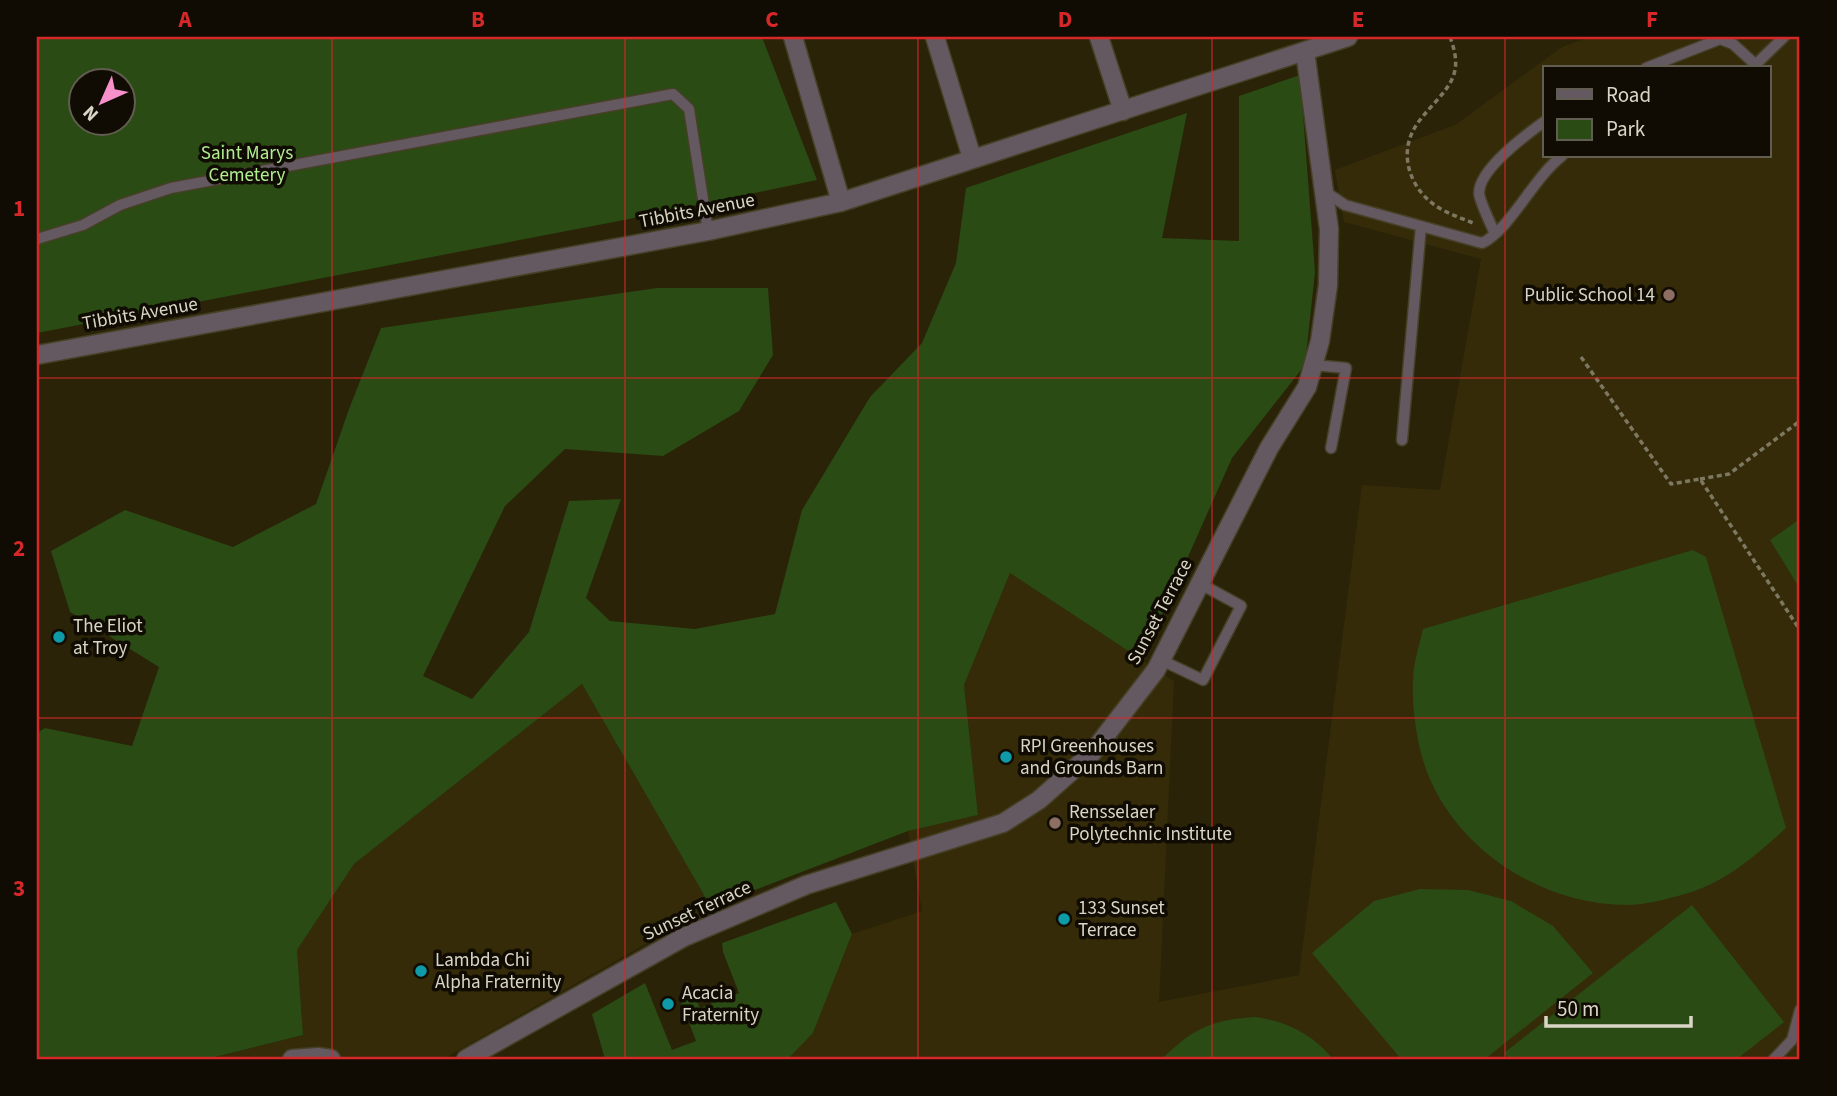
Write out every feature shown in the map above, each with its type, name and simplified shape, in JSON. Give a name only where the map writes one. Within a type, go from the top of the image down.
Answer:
[{"type":"street","points":[[793,37],[841,202]]},
{"type":"street","points":[[935,37],[972,158]]},
{"type":"street","points":[[1099,37],[1123,111]]},
{"type":"street","name":"Tibbits Avenue","points":[[37,355],[708,231],[841,202],[1348,37]]},
{"type":"street","name":"Sunset Terrace","points":[[466,1059],[684,937],[806,885],[1003,824],[1039,800],[1092,753],[1156,670],[1269,448],[1307,387],[1320,341],[1328,285],[1329,229],[1306,51]]},
{"type":"street","points":[[292,1059],[331,1059]]},
{"type":"lane","points":[[1755,66],[1784,37]]},
{"type":"lane","points":[[1651,66],[1720,39],[1733,44],[1753,66]]},
{"type":"lane","points":[[37,239],[83,225],[120,205],[171,188],[673,94],[690,109],[708,231]]},
{"type":"lane","points":[[1495,234],[1479,193],[1484,176],[1522,137],[1543,122]]},
{"type":"lane","points":[[1324,191],[1345,205],[1482,243],[1495,234],[1544,171],[1560,158]]},
{"type":"lane","points":[[1402,440],[1421,226]]},
{"type":"lane","points":[[1313,365],[1346,368],[1332,447]]},
{"type":"lane","points":[[1161,660],[1203,680],[1241,606],[1199,583]]},
{"type":"lane","points":[[1774,1059],[1792,1040],[1800,1010]]},
{"type":"path","points":[[1450,37],[1455,52],[1454,74],[1412,131],[1406,157],[1409,173],[1419,190],[1434,205],[1477,224]]},
{"type":"path","points":[[1581,357],[1671,484],[1728,474],[1800,421]]},
{"type":"path","points":[[1700,479],[1800,630]]},
{"type":"shaded area","points":[[1590,37],[1800,37],[1800,1059],[788,1059],[813,1033],[852,934],[922,911],[908,831],[978,815],[964,685],[1010,573],[1174,681],[1159,1002],[1299,975],[1362,485],[1440,490],[1481,259],[1344,222],[1335,170],[1455,125],[1562,47]]},
{"type":"shaded area","points":[[582,684],[711,907],[443,1059],[207,1059],[303,1035],[297,950],[354,864]]},
{"type":"green space","name":"Saint Marys Cemetery","points":[[37,37],[762,37],[817,180],[624,220],[37,333]]},
{"type":"green space","points":[[1300,75],[1315,272],[1305,365],[1232,458],[1142,660],[1010,573],[964,685],[978,815],[908,831],[711,907],[582,684],[354,864],[297,950],[303,1035],[207,1059],[37,1059],[37,733],[45,728],[132,746],[159,667],[70,612],[51,551],[125,510],[233,547],[316,504],[381,328],[657,288],[768,288],[773,355],[739,411],[663,456],[565,449],[505,506],[423,676],[472,699],[529,632],[569,501],[621,499],[586,598],[610,621],[695,629],[775,614],[802,510],[870,397],[922,343],[956,263],[966,188],[1187,113],[1162,238],[1239,241],[1239,96]]},
{"type":"green space","points":[[1800,519],[1800,589],[1770,540]]},
{"type":"green space","points":[[1693,550],[1706,557],[1786,828],[1751,858],[1713,883],[1685,894],[1641,904],[1592,902],[1558,893],[1526,879],[1496,860],[1469,837],[1447,810],[1430,779],[1419,745],[1413,697],[1414,668],[1423,629]]},
{"type":"green space","points":[[1420,889],[1468,890],[1511,901],[1553,926],[1593,973],[1485,1059],[1401,1059],[1312,953],[1374,901]]},
{"type":"green space","points":[[836,902],[852,934],[813,1033],[788,1059],[605,1059],[592,1014],[645,983],[672,1050],[696,1041],[679,997],[693,992],[700,1008],[739,993],[722,943]]},
{"type":"green space","points":[[1692,905],[1784,1022],[1737,1059],[1509,1059],[1504,1053]]},
{"type":"green space","points":[[1256,1017],[1299,1030],[1333,1059],[1162,1059],[1183,1040],[1215,1023]]},
{"type":"place","name":"Public School 14","points":[[1669,295]]},
{"type":"place","name":"The Eliot at Troy","points":[[59,637]]},
{"type":"place","name":"RPI Greenhouses and Grounds Barn","points":[[1006,757]]},
{"type":"place","name":"Rensselaer Polytechnic Institute","points":[[1055,823]]},
{"type":"place","name":"133 Sunset Terrace","points":[[1064,919]]},
{"type":"place","name":"Lambda Chi Alpha Fraternity","points":[[421,971]]},
{"type":"place","name":"Acacia Fraternity","points":[[668,1004]]}]
